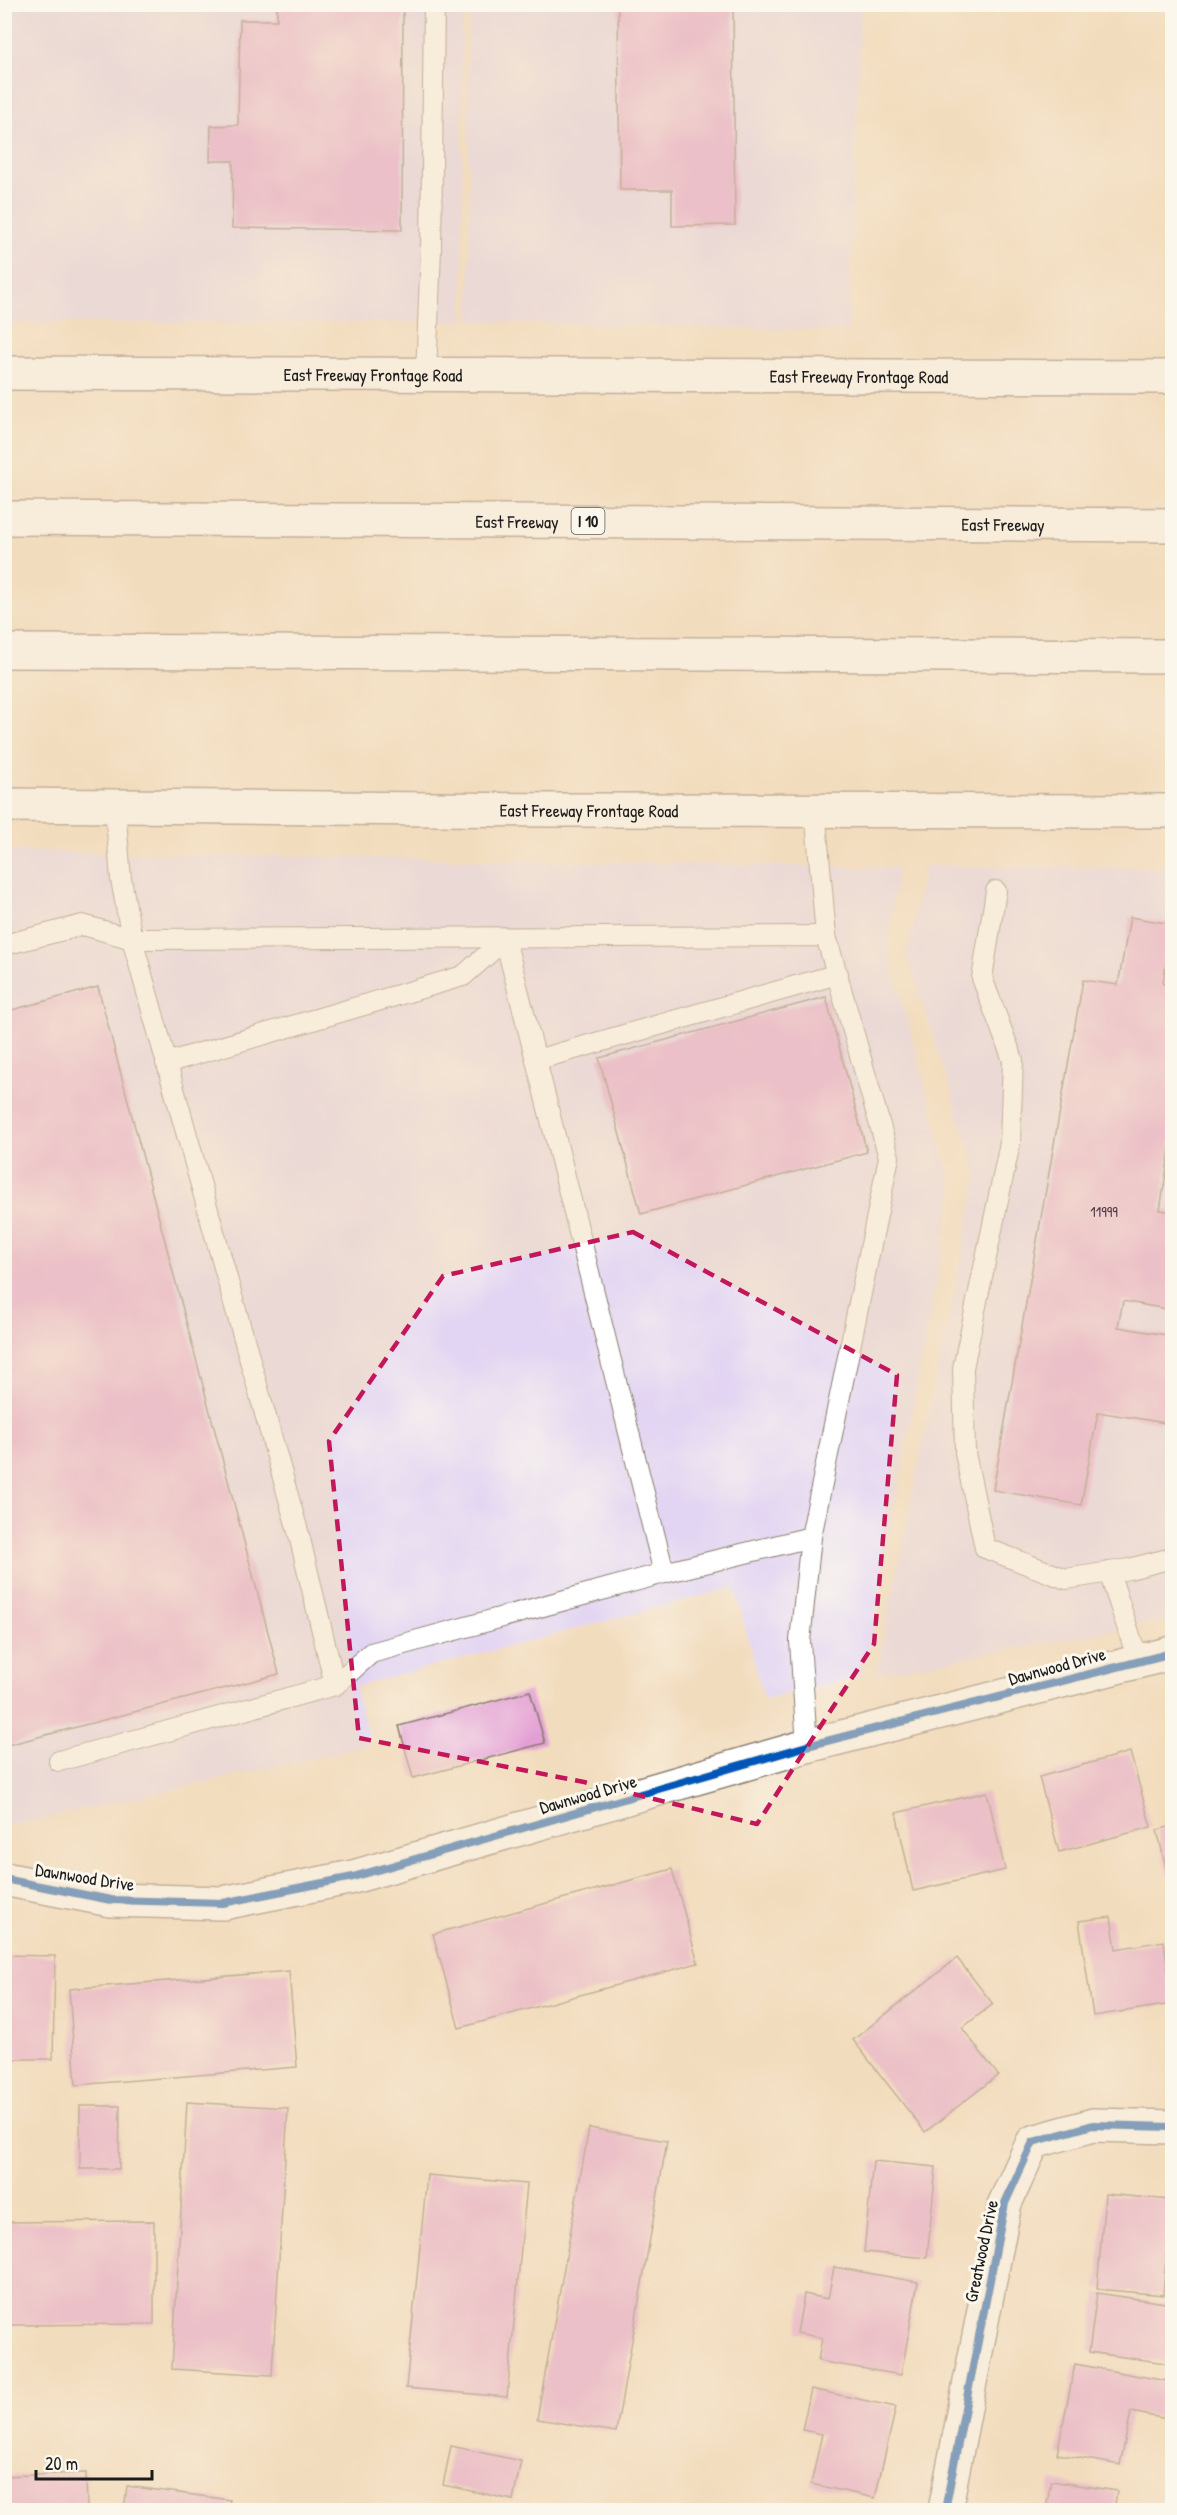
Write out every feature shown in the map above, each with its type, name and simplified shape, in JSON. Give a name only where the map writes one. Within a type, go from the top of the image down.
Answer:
[{"type":"main road","name":"East Freeway Frontage Road","points":[[4,373],[1173,377]]},
{"type":"main road","name":"East Freeway","points":[[4,518],[1173,525]]},
{"type":"main road","points":[[4,651],[1173,656]]},
{"type":"main road","name":"East Freeway Frontage Road","points":[[4,805],[556,810],[1173,811]]},
{"type":"main road","name":"Dawnwood Drive","points":[[4,1879],[111,1900],[223,1903],[353,1877],[807,1746],[1138,1660],[1173,1653]]},
{"type":"main road","name":"Greatwood Drive","points":[[945,2511],[1005,2204],[1033,2142],[1093,2125],[1173,2127]]},
{"type":"lane","points":[[426,375],[431,249],[434,4]]},
{"type":"lane","points":[[115,807],[121,879],[132,939],[299,1535],[335,1685]]},
{"type":"lane","points":[[807,1746],[800,1641],[811,1537],[889,1157],[826,936],[815,809]]},
{"type":"lane","points":[[996,891],[982,978],[1012,1060],[1010,1143],[963,1368],[965,1453],[984,1548],[1066,1579],[1173,1558]]},
{"type":"lane","points":[[4,945],[83,925],[132,939],[826,936]]},
{"type":"lane","points":[[505,939],[664,1573]]},
{"type":"lane","points":[[166,1063],[463,976],[505,939]]},
{"type":"lane","points":[[536,1060],[838,974]]},
{"type":"lane","points":[[59,1761],[335,1685],[371,1653],[664,1573],[811,1537]]},
{"type":"lane","points":[[1108,1572],[1138,1660]]},
{"type":"highlighted area","points":[[633,1232],[897,1375],[874,1644],[757,1824],[584,1782],[359,1738],[329,1441],[443,1276]]},
{"type":"shaded area","points":[[4,5],[462,5],[463,322],[5,323]]},
{"type":"shaded area","points":[[468,5],[861,5],[848,331],[470,321]]},
{"type":"shaded area","points":[[5,851],[898,868],[887,946],[953,1188],[864,1676],[764,1699],[735,1587],[354,1687],[371,1745],[5,1827]]},
{"type":"shaded area","points":[[924,866],[1172,868],[1172,1619],[876,1674],[978,1175],[907,954]]},
{"type":"building","points":[[277,4],[403,4],[402,230],[232,228],[233,161],[210,161],[211,126],[238,125],[240,20],[277,20]]},
{"type":"building","points":[[618,4],[733,4],[735,225],[672,226],[672,190],[620,190]]},
{"type":"building","points":[[1130,917],[1172,924],[1163,984],[1172,986],[1172,1137],[1160,1210],[1172,1212],[1172,1310],[1123,1301],[1118,1327],[1172,1336],[1172,1424],[1098,1412],[1081,1505],[993,1490],[1083,980],[1118,985]]},
{"type":"building","points":[[98,987],[279,1674],[4,1746],[4,1012]]},
{"type":"building","points":[[826,997],[867,1152],[641,1214],[599,1058]]},
{"type":"building","points":[[530,1691],[545,1743],[413,1778],[399,1726]]},
{"type":"building","points":[[1130,1752],[1151,1827],[1059,1852],[1039,1777]]},
{"type":"building","points":[[987,1792],[1005,1870],[913,1891],[896,1813]]},
{"type":"building","points":[[1172,1826],[1172,1875],[1168,1876],[1157,1830]]},
{"type":"building","points":[[672,1869],[698,1963],[459,2028],[433,1934]]},
{"type":"building","points":[[1111,1917],[1116,1949],[1164,1941],[1172,2004],[1093,2016],[1079,1921]]},
{"type":"building","points":[[4,1955],[55,1956],[53,2059],[4,2059]]},
{"type":"building","points":[[957,1958],[993,2004],[962,2028],[998,2075],[925,2132],[853,2040]]},
{"type":"building","points":[[289,1971],[297,2067],[76,2085],[69,1989]]},
{"type":"building","points":[[187,2102],[288,2108],[272,2375],[172,2369]]},
{"type":"building","points":[[80,2106],[120,2106],[119,2169],[80,2169]]},
{"type":"building","points":[[589,2128],[667,2141],[616,2432],[537,2419]]},
{"type":"building","points":[[873,2161],[936,2167],[927,2258],[864,2252]]},
{"type":"building","points":[[427,2175],[527,2184],[507,2397],[406,2388]]},
{"type":"building","points":[[1105,2194],[1171,2200],[1163,2295],[1097,2289]]},
{"type":"building","points":[[154,2221],[154,2324],[4,2325],[4,2222]]},
{"type":"building","points":[[834,2267],[918,2282],[901,2375],[818,2361],[822,2338],[797,2333],[804,2294],[828,2299]]},
{"type":"building","points":[[1097,2293],[1172,2304],[1172,2364],[1089,2352]]},
{"type":"building","points":[[1075,2364],[1172,2382],[1172,2420],[1131,2412],[1120,2465],[1057,2454]]},
{"type":"building","points":[[811,2389],[896,2407],[875,2498],[811,2484],[822,2434],[802,2430]]},
{"type":"building","points":[[451,2446],[521,2461],[513,2500],[443,2485]]},
{"type":"building","points":[[86,2473],[87,2510],[4,2510],[4,2476]]},
{"type":"building","points":[[1051,2481],[1117,2491],[1114,2510],[1046,2510]]},
{"type":"building","points":[[127,2486],[230,2500],[228,2510],[124,2510]]},
{"type":"cycle path","points":[[4,1879],[111,1900],[223,1903],[353,1877],[807,1746],[1172,1653]]},
{"type":"cycle path","points":[[945,2510],[1005,2203],[1033,2142],[1093,2125],[1172,2127]]}]
